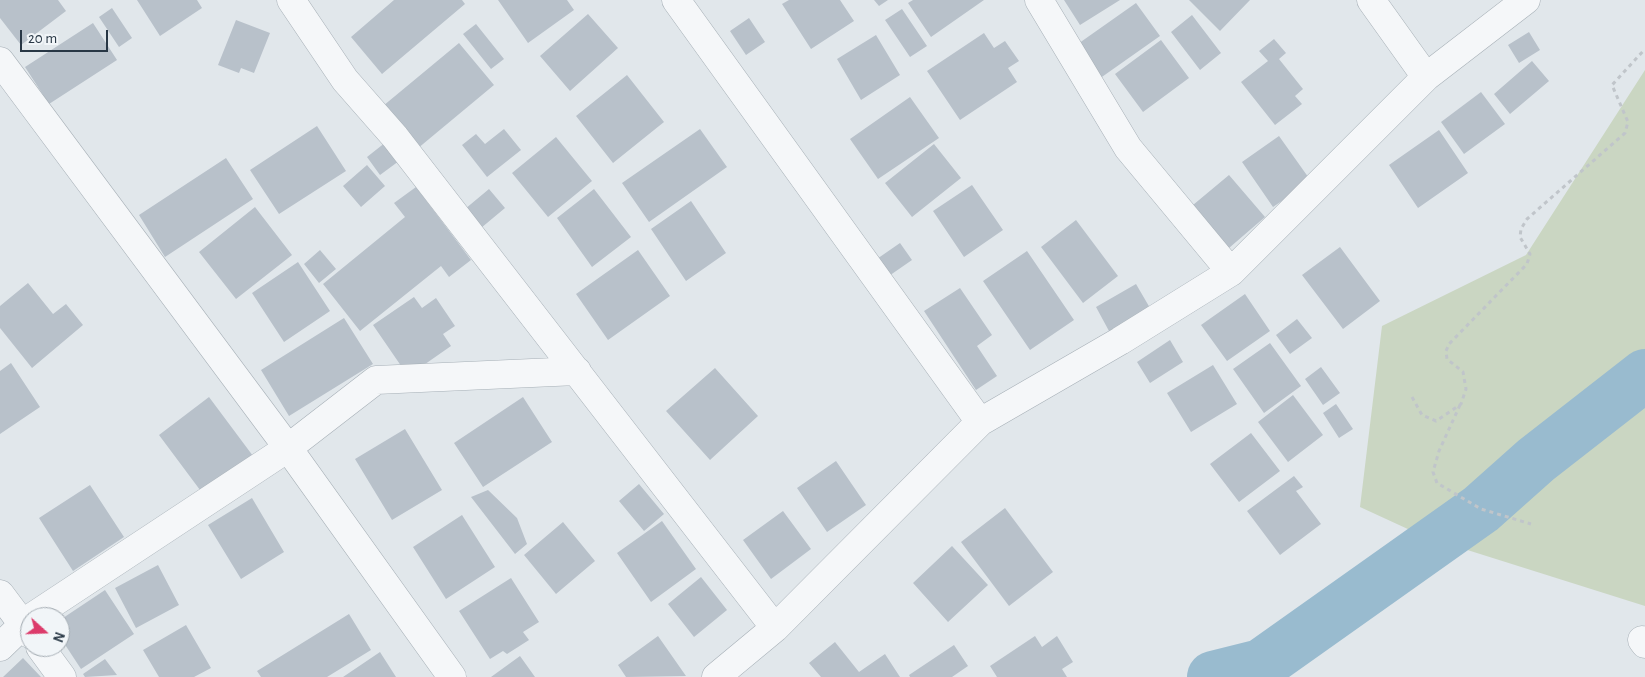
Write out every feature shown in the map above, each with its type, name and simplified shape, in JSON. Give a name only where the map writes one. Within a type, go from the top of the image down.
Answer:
[{"type":"street","points":[[291,0],[345,80],[395,137],[775,628]]},
{"type":"street","points":[[676,0],[980,422]]},
{"type":"street","points":[[1038,0],[1128,148],[1231,272]]},
{"type":"street","points":[[1371,0],[1426,77]]},
{"type":"street","points":[[716,677],[775,628],[980,422],[1120,341],[1231,272],[1426,77],[1526,0]]},
{"type":"street","points":[[0,61],[288,448],[452,677]]},
{"type":"street","points":[[52,607],[288,448],[376,380],[577,371]]},
{"type":"street","points":[[0,594],[20,615]]},
{"type":"street","points":[[0,647],[20,630]]},
{"type":"street","points":[[47,657],[62,677]]},
{"type":"path","points":[[1531,524],[1481,509],[1437,483],[1433,472],[1439,451],[1466,389],[1463,372],[1447,360],[1446,351],[1449,344],[1527,264],[1530,254],[1520,237],[1521,229],[1527,219],[1625,133],[1628,122],[1612,85],[1645,49]]},
{"type":"path","points":[[1412,397],[1422,415],[1436,422],[1461,404]]},
{"type":"green space","points":[[1645,70],[1645,606],[1423,536],[1360,507],[1382,326],[1526,255]]},
{"type":"building","points":[[0,0],[58,0],[66,11],[21,45],[0,18]]},
{"type":"building","points":[[137,0],[197,0],[202,8],[160,36]]},
{"type":"building","points":[[394,0],[462,0],[465,4],[382,74],[351,37]]},
{"type":"building","points":[[498,0],[567,0],[574,10],[528,43]]},
{"type":"building","points":[[789,0],[840,0],[854,21],[811,49],[782,4]]},
{"type":"building","points":[[874,0],[888,0],[879,6]]},
{"type":"building","points":[[913,0],[984,0],[931,37],[908,3]]},
{"type":"building","points":[[1064,0],[1120,0],[1080,25]]},
{"type":"building","points":[[1189,0],[1250,0],[1220,31]]},
{"type":"building","points":[[1136,3],[1160,36],[1099,79],[1075,46]]},
{"type":"building","points":[[112,8],[132,38],[119,47],[99,17]]},
{"type":"building","points":[[902,9],[927,46],[910,57],[885,20]]},
{"type":"building","points":[[588,14],[618,48],[570,91],[540,56]]},
{"type":"building","points":[[1192,15],[1221,53],[1200,70],[1171,32]]},
{"type":"building","points":[[749,18],[765,42],[746,55],[730,31]]},
{"type":"building","points":[[236,20],[270,33],[254,73],[241,68],[239,73],[218,65]]},
{"type":"building","points":[[93,23],[117,60],[49,104],[25,67]]},
{"type":"building","points":[[476,24],[504,59],[491,69],[463,34]]},
{"type":"building","points":[[1529,32],[1540,50],[1519,63],[1508,45]]},
{"type":"building","points":[[984,33],[994,48],[1005,41],[1019,61],[1008,68],[1017,82],[960,120],[927,71]]},
{"type":"building","points":[[876,35],[900,75],[861,100],[837,59]]},
{"type":"building","points":[[1274,39],[1286,53],[1279,59],[1303,89],[1295,96],[1302,104],[1275,125],[1241,82],[1268,61],[1259,51]]},
{"type":"building","points":[[1161,40],[1189,78],[1143,112],[1115,74]]},
{"type":"building","points":[[459,43],[494,85],[417,149],[383,106]]},
{"type":"building","points":[[1532,61],[1549,81],[1510,114],[1494,94]]},
{"type":"building","points":[[627,75],[664,122],[613,163],[576,116]]},
{"type":"building","points":[[1481,92],[1505,124],[1464,154],[1441,122]]},
{"type":"building","points":[[910,97],[939,138],[878,179],[850,139]]},
{"type":"building","points":[[317,126],[346,171],[279,214],[250,170]]},
{"type":"building","points":[[504,129],[521,150],[487,177],[462,145],[476,134],[485,144]]},
{"type":"building","points":[[700,129],[727,167],[649,222],[622,183]]},
{"type":"building","points":[[1439,130],[1468,173],[1418,208],[1389,165]]},
{"type":"building","points":[[1279,136],[1311,181],[1273,207],[1242,162]]},
{"type":"building","points":[[556,137],[592,181],[548,217],[512,173]]},
{"type":"building","points":[[386,142],[399,161],[380,175],[367,157]]},
{"type":"building","points":[[934,144],[961,178],[912,217],[885,183]]},
{"type":"building","points":[[226,158],[253,199],[165,257],[139,215]]},
{"type":"building","points":[[367,165],[385,186],[361,207],[343,186]]},
{"type":"building","points":[[1229,175],[1265,217],[1229,248],[1193,205]]},
{"type":"building","points":[[972,185],[1003,230],[964,257],[933,211]]},
{"type":"building","points":[[416,187],[471,260],[449,277],[441,266],[360,331],[323,284],[405,217],[394,203]]},
{"type":"building","points":[[489,189],[505,208],[481,228],[465,209]]},
{"type":"building","points":[[594,189],[631,237],[592,267],[557,218]]},
{"type":"building","points":[[691,201],[726,253],[686,281],[651,229]]},
{"type":"building","points":[[255,207],[292,255],[236,299],[199,252]]},
{"type":"building","points":[[1076,220],[1118,276],[1083,303],[1041,247]]},
{"type":"building","points":[[900,243],[912,260],[886,278],[874,261]]},
{"type":"building","points":[[1340,247],[1380,301],[1343,329],[1302,275]]},
{"type":"building","points":[[320,250],[336,269],[319,283],[304,264]]},
{"type":"building","points":[[638,250],[670,296],[608,340],[576,294]]},
{"type":"building","points":[[1027,251],[1074,320],[1030,350],[983,281]]},
{"type":"building","points":[[298,262],[330,311],[284,342],[252,293]]},
{"type":"building","points":[[28,283],[53,314],[66,304],[83,325],[32,368],[0,328],[0,306]]},
{"type":"building","points":[[1136,284],[1150,308],[1109,331],[1096,307]]},
{"type":"building","points":[[960,288],[992,335],[977,346],[997,376],[976,390],[924,311]]},
{"type":"building","points":[[1245,294],[1270,331],[1227,361],[1201,325]]},
{"type":"building","points":[[414,297],[422,308],[436,298],[455,326],[443,334],[451,346],[408,376],[373,325]]},
{"type":"building","points":[[344,318],[373,364],[289,416],[261,370]]},
{"type":"building","points":[[1297,319],[1312,338],[1290,354],[1276,335]]},
{"type":"building","points":[[1170,340],[1183,362],[1150,383],[1137,362]]},
{"type":"building","points":[[1270,343],[1301,386],[1264,413],[1233,369]]},
{"type":"building","points":[[11,363],[40,407],[0,434],[0,371]]},
{"type":"building","points":[[1213,365],[1237,404],[1191,432],[1167,393]]},
{"type":"building","points":[[1321,367],[1340,393],[1323,405],[1305,379]]},
{"type":"building","points":[[715,368],[758,416],[710,460],[666,411]]},
{"type":"building","points":[[1293,395],[1323,435],[1288,462],[1258,422]]},
{"type":"building","points":[[209,397],[253,456],[203,494],[159,435]]},
{"type":"building","points":[[523,397],[552,442],[483,487],[454,443]]},
{"type":"building","points":[[1336,404],[1353,429],[1339,438],[1323,413]]},
{"type":"building","points":[[405,429],[442,490],[392,520],[355,459]]},
{"type":"building","points":[[1251,433],[1280,471],[1239,502],[1210,464]]},
{"type":"building","points":[[836,461],[866,505],[827,532],[797,488]]},
{"type":"building","points":[[1294,476],[1303,487],[1296,491],[1321,524],[1280,555],[1247,511]]},
{"type":"building","points":[[639,484],[664,514],[644,531],[619,501]]},
{"type":"building","points":[[90,485],[124,537],[73,571],[39,518]]},
{"type":"building","points":[[488,490],[517,518],[527,544],[515,554],[471,497]]},
{"type":"building","points":[[252,498],[284,552],[241,579],[208,525]]},
{"type":"building","points":[[1005,508],[1053,572],[1009,606],[961,542]]},
{"type":"building","points":[[783,511],[811,549],[771,579],[743,540]]},
{"type":"building","points":[[462,515],[495,567],[446,599],[413,547]]},
{"type":"building","points":[[662,521],[696,569],[651,602],[617,553]]},
{"type":"building","points":[[563,522],[595,561],[556,594],[524,555]]},
{"type":"building","points":[[952,546],[988,585],[948,622],[913,583]]},
{"type":"building","points":[[158,565],[179,605],[136,628],[115,588]]},
{"type":"building","points":[[701,577],[727,610],[694,637],[668,604]]},
{"type":"building","points":[[511,578],[539,622],[523,632],[529,640],[507,654],[503,651],[490,659],[459,611]]},
{"type":"building","points":[[105,590],[134,634],[81,669],[70,652],[70,613]]},
{"type":"building","points":[[349,614],[371,650],[327,677],[261,677],[257,671]]},
{"type":"building","points":[[186,625],[211,668],[194,677],[159,677],[143,650]]},
{"type":"building","points":[[658,636],[686,676],[626,677],[618,665]]},
{"type":"building","points":[[1035,636],[1042,647],[1057,636],[1073,662],[1062,669],[1067,677],[997,677],[990,666]]},
{"type":"building","points":[[835,642],[859,672],[885,654],[900,677],[821,677],[809,663]]},
{"type":"building","points":[[954,645],[968,666],[952,677],[910,677],[909,675]]},
{"type":"building","points":[[380,652],[396,677],[343,677]]},
{"type":"building","points":[[520,656],[535,677],[491,677]]},
{"type":"building","points":[[23,658],[41,677],[3,677]]},
{"type":"building","points":[[105,659],[117,675],[85,677],[83,674]]},
{"type":"waterway","points":[[1213,677],[1261,665],[1481,509],[1536,460],[1645,375]]}]
